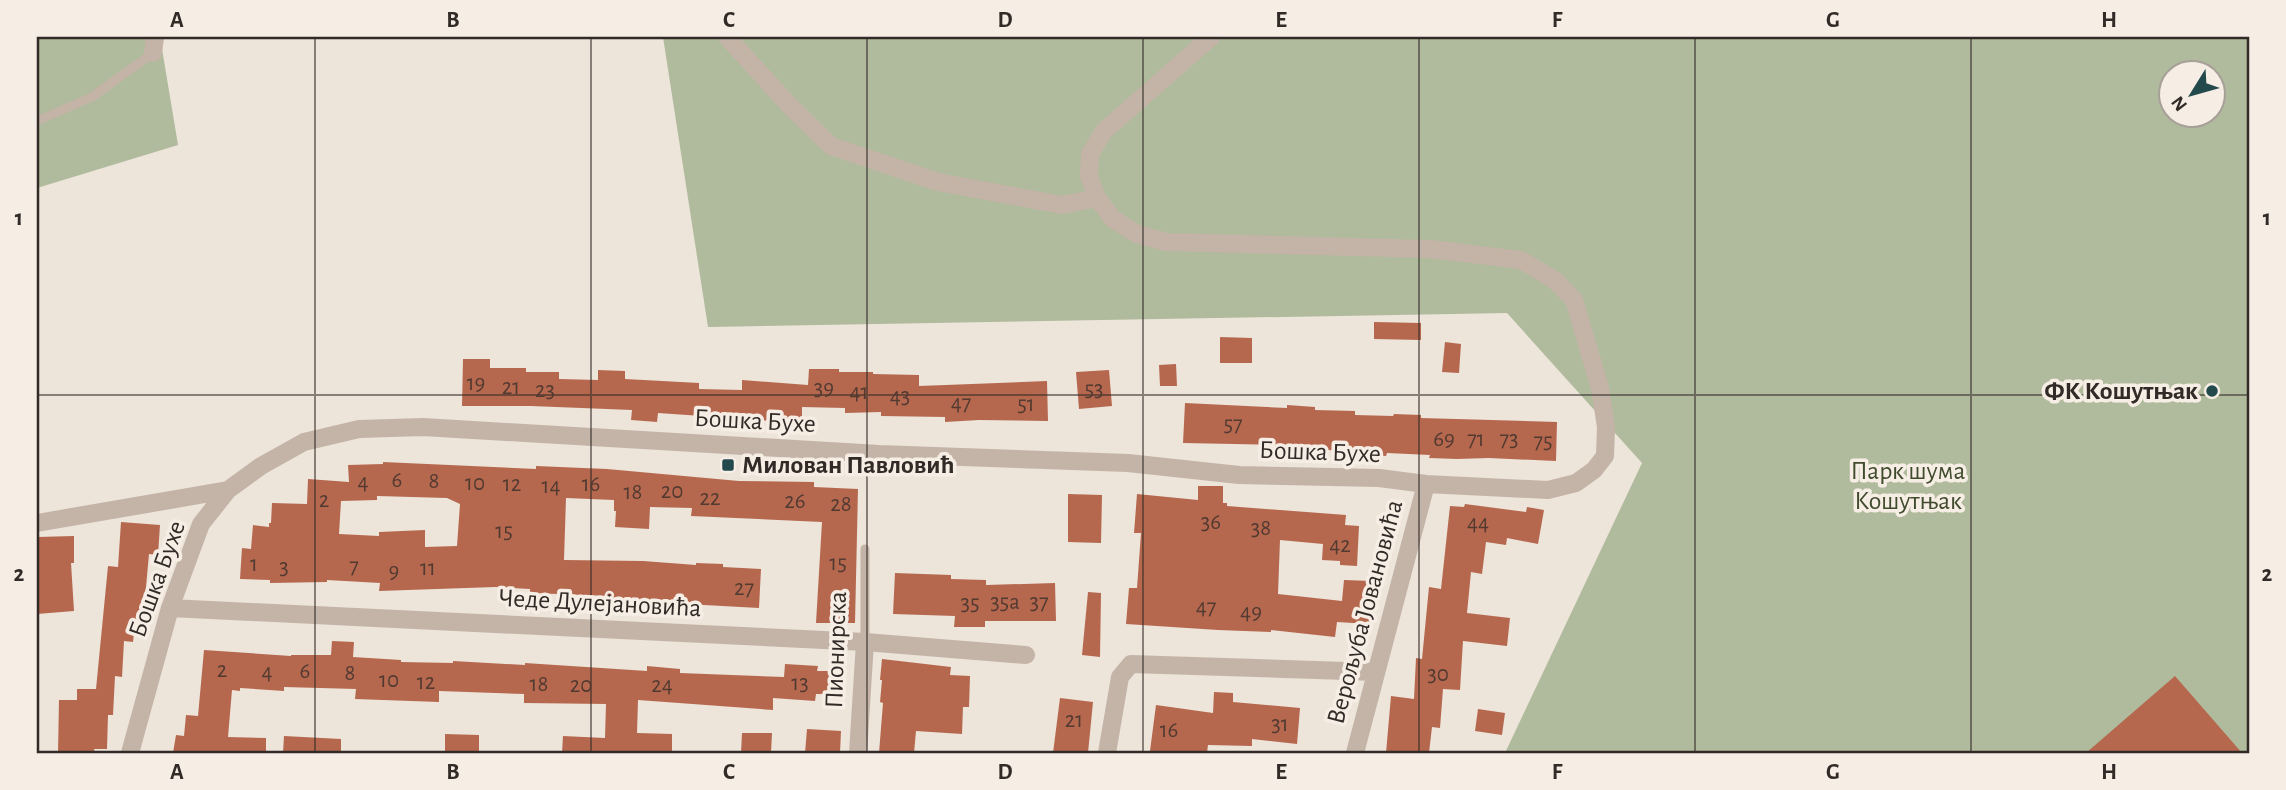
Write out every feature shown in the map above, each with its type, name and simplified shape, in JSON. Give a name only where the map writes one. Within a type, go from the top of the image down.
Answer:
[{"type":"street","points":[[727,37],[831,146],[938,181],[1062,205],[1097,198],[1089,176],[1090,154],[1104,131],[1211,37]]},
{"type":"street","name":"Бошка Бухе","points":[[130,753],[170,608],[201,524],[228,490],[261,466],[304,442],[359,429],[423,427],[879,454],[1128,463],[1240,475],[1379,478],[1426,484],[1548,490],[1576,483],[1594,470],[1605,456],[1606,427],[1600,388],[1574,300],[1556,281],[1521,260],[1430,249],[1166,242],[1137,234],[1113,219],[1097,198]]},
{"type":"street","name":"Верољуба Јовановића","points":[[1355,753],[1426,484]]},
{"type":"street","points":[[37,523],[228,490]]},
{"type":"street","name":"Чеде Дулејановића","points":[[170,608],[865,642],[1026,655]]},
{"type":"street","name":"Пионирска","points":[[858,753],[865,642]]},
{"type":"street","points":[[1107,753],[1120,677],[1131,664],[1376,672]]},
{"type":"lane","points":[[37,121],[92,97],[154,45]]},
{"type":"lane","name":"Пионирска","points":[[865,549],[865,642]]},
{"type":"green space","points":[[37,37],[160,37],[178,145],[37,188]]},
{"type":"green space","name":"Парк шума Кошутњак","points":[[663,37],[2249,37],[2249,753],[1505,753],[1642,463],[1507,313],[708,327]]},
{"type":"building","points":[[1374,322],[1421,323],[1421,340],[1374,339]]},
{"type":"building","points":[[1220,337],[1252,338],[1252,363],[1220,363]]},
{"type":"building","points":[[1445,342],[1461,344],[1459,373],[1442,372]]},
{"type":"building","points":[[463,359],[490,359],[490,368],[559,372],[559,379],[598,380],[598,370],[625,371],[625,379],[699,383],[699,389],[742,390],[742,380],[808,385],[809,369],[919,375],[919,386],[1047,381],[1048,421],[945,422],[945,417],[881,416],[881,412],[845,413],[845,408],[802,407],[802,423],[658,413],[657,422],[631,420],[632,410],[462,406]]},
{"type":"building","points":[[1176,364],[1177,386],[1160,386],[1159,365]]},
{"type":"building","points":[[1109,370],[1112,406],[1079,409],[1076,372]]},
{"type":"building","points":[[1185,403],[1287,408],[1287,405],[1315,407],[1315,410],[1355,411],[1355,415],[1394,414],[1421,415],[1421,418],[1557,422],[1556,461],[1429,458],[1430,455],[1387,453],[1386,456],[1359,454],[1359,451],[1326,450],[1326,446],[1183,443]]},
{"type":"building","points":[[348,465],[607,469],[739,481],[814,482],[814,487],[858,489],[855,623],[816,623],[822,522],[691,516],[692,508],[650,507],[649,529],[615,527],[614,500],[566,498],[564,560],[723,564],[723,567],[761,569],[759,608],[613,600],[613,596],[530,593],[530,589],[495,587],[379,591],[380,583],[327,580],[270,583],[270,580],[240,579],[242,548],[251,549],[253,525],[269,527],[272,503],[307,504],[308,479],[349,482]],"holes":[[[377,496],[447,498],[460,504],[457,546],[425,547],[425,530],[379,532],[379,536],[339,534],[341,501],[377,500]]]},
{"type":"building","points":[[1198,486],[1223,486],[1223,503],[1227,503],[1227,506],[1346,515],[1345,525],[1359,526],[1357,566],[1322,560],[1323,544],[1280,540],[1278,594],[1342,601],[1344,580],[1372,581],[1370,624],[1337,622],[1335,637],[1271,630],[1218,630],[1126,624],[1129,588],[1137,588],[1141,533],[1134,533],[1137,494],[1198,500]]},
{"type":"building","points":[[1068,494],[1102,495],[1101,543],[1068,542]]},
{"type":"building","points":[[1465,504],[1526,512],[1527,507],[1544,510],[1538,544],[1507,538],[1506,545],[1486,542],[1482,574],[1471,572],[1467,613],[1510,618],[1507,646],[1463,641],[1460,690],[1443,689],[1440,728],[1432,727],[1429,753],[1386,753],[1391,696],[1414,699],[1416,658],[1422,659],[1429,587],[1441,589],[1450,506],[1464,507]]},
{"type":"building","points":[[121,522],[160,525],[158,555],[149,554],[145,625],[135,624],[133,642],[124,641],[122,677],[115,676],[113,715],[108,715],[107,749],[94,749],[95,753],[58,753],[59,700],[77,700],[77,689],[96,689],[108,566],[118,567]]},
{"type":"building","points":[[74,536],[74,563],[71,563],[74,611],[37,614],[37,537]]},
{"type":"building","points":[[895,573],[951,575],[951,579],[986,580],[986,585],[1055,583],[1056,621],[985,621],[985,627],[954,627],[955,616],[893,614]]},
{"type":"building","points":[[1088,592],[1101,593],[1100,657],[1082,655]]},
{"type":"building","points":[[332,641],[354,642],[353,657],[401,662],[525,663],[647,671],[647,666],[680,669],[680,673],[784,677],[785,664],[818,666],[817,671],[839,671],[839,694],[816,694],[815,701],[773,698],[773,710],[638,700],[637,733],[672,734],[672,753],[562,753],[563,736],[605,738],[606,704],[524,703],[524,694],[439,691],[439,702],[355,699],[356,689],[284,687],[284,691],[240,688],[240,691],[232,690],[228,737],[266,738],[266,753],[173,753],[176,735],[184,736],[186,715],[198,716],[204,650],[291,656],[331,655]]},
{"type":"building","points":[[882,659],[951,667],[950,675],[970,676],[969,707],[963,707],[962,734],[916,731],[914,753],[879,753],[883,703],[880,702]]},
{"type":"building","points":[[2175,676],[2242,753],[2086,753]]},
{"type":"building","points":[[1214,692],[1233,693],[1233,702],[1300,708],[1297,744],[1252,739],[1252,746],[1208,745],[1207,753],[1150,751],[1156,705],[1213,713]]},
{"type":"building","points":[[1060,698],[1093,702],[1088,753],[1053,753]]},
{"type":"building","points":[[1478,709],[1505,713],[1502,735],[1475,731]]},
{"type":"building","points":[[807,729],[841,731],[840,753],[805,753]]},
{"type":"building","points":[[742,733],[772,733],[771,753],[741,753]]},
{"type":"building","points":[[445,734],[479,735],[479,753],[445,753]]},
{"type":"building","points":[[284,736],[341,739],[341,753],[283,753]]},
{"type":"place","name":"ФК Кошутњак","points":[[2212,391]]},
{"type":"place","name":"Милован Павловић","points":[[728,465]]}]
